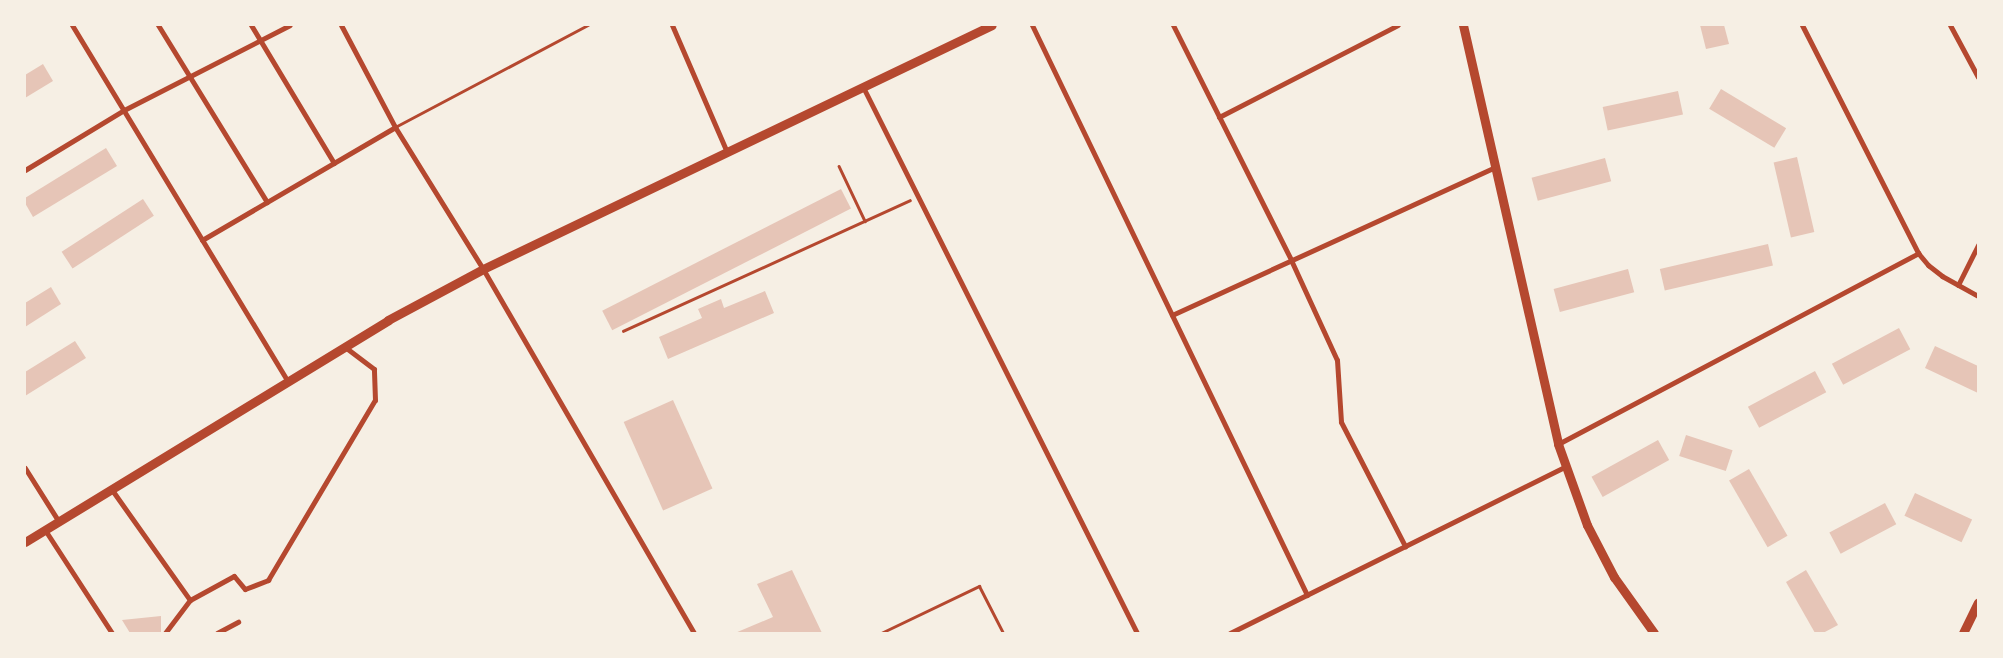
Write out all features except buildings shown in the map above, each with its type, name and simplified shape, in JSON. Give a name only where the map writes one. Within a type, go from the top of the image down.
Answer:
[{"type":"main road","points":[[25,542],[388,320],[483,269],[992,25]]},
{"type":"main road","points":[[1463,25],[1558,444],[1587,525],[1609,568],[1640,617],[1654,633]]},
{"type":"main road","points":[[1963,633],[1978,602]]},
{"type":"street","points":[[72,25],[288,382]]},
{"type":"street","points":[[158,25],[267,202]]},
{"type":"street","points":[[252,25],[334,163]]},
{"type":"street","points":[[25,170],[124,110],[290,25]]},
{"type":"street","points":[[341,25],[396,127],[483,269],[694,633]]},
{"type":"street","points":[[672,25],[727,152]]},
{"type":"street","points":[[1032,25],[1307,595]]},
{"type":"street","points":[[1173,25],[1291,260],[1337,360],[1342,422],[1405,546]]},
{"type":"street","points":[[1219,117],[1398,25]]},
{"type":"street","points":[[1802,25],[1918,253],[1928,265],[1978,296]]},
{"type":"street","points":[[1950,25],[1978,77]]},
{"type":"street","points":[[863,87],[1137,633]]},
{"type":"street","points":[[202,240],[396,127]]},
{"type":"street","points":[[1172,315],[1496,167]]},
{"type":"street","points":[[1958,285],[1978,245]]},
{"type":"street","points":[[1558,444],[1918,253]]},
{"type":"street","points":[[165,633],[190,600],[234,576],[245,589],[268,580],[375,400],[374,369],[345,347]]},
{"type":"street","points":[[1230,633],[1566,466]]},
{"type":"street","points":[[25,468],[59,522]]},
{"type":"street","points":[[112,490],[190,600]]},
{"type":"street","points":[[45,530],[112,633]]},
{"type":"street","points":[[217,633],[238,622]]},
{"type":"lane","points":[[396,127],[588,25]]},
{"type":"lane","points":[[881,633],[979,586],[1002,632],[997,633]]},
{"type":"path","points":[[839,166],[865,221]]},
{"type":"path","points":[[623,331],[918,196]]}]
